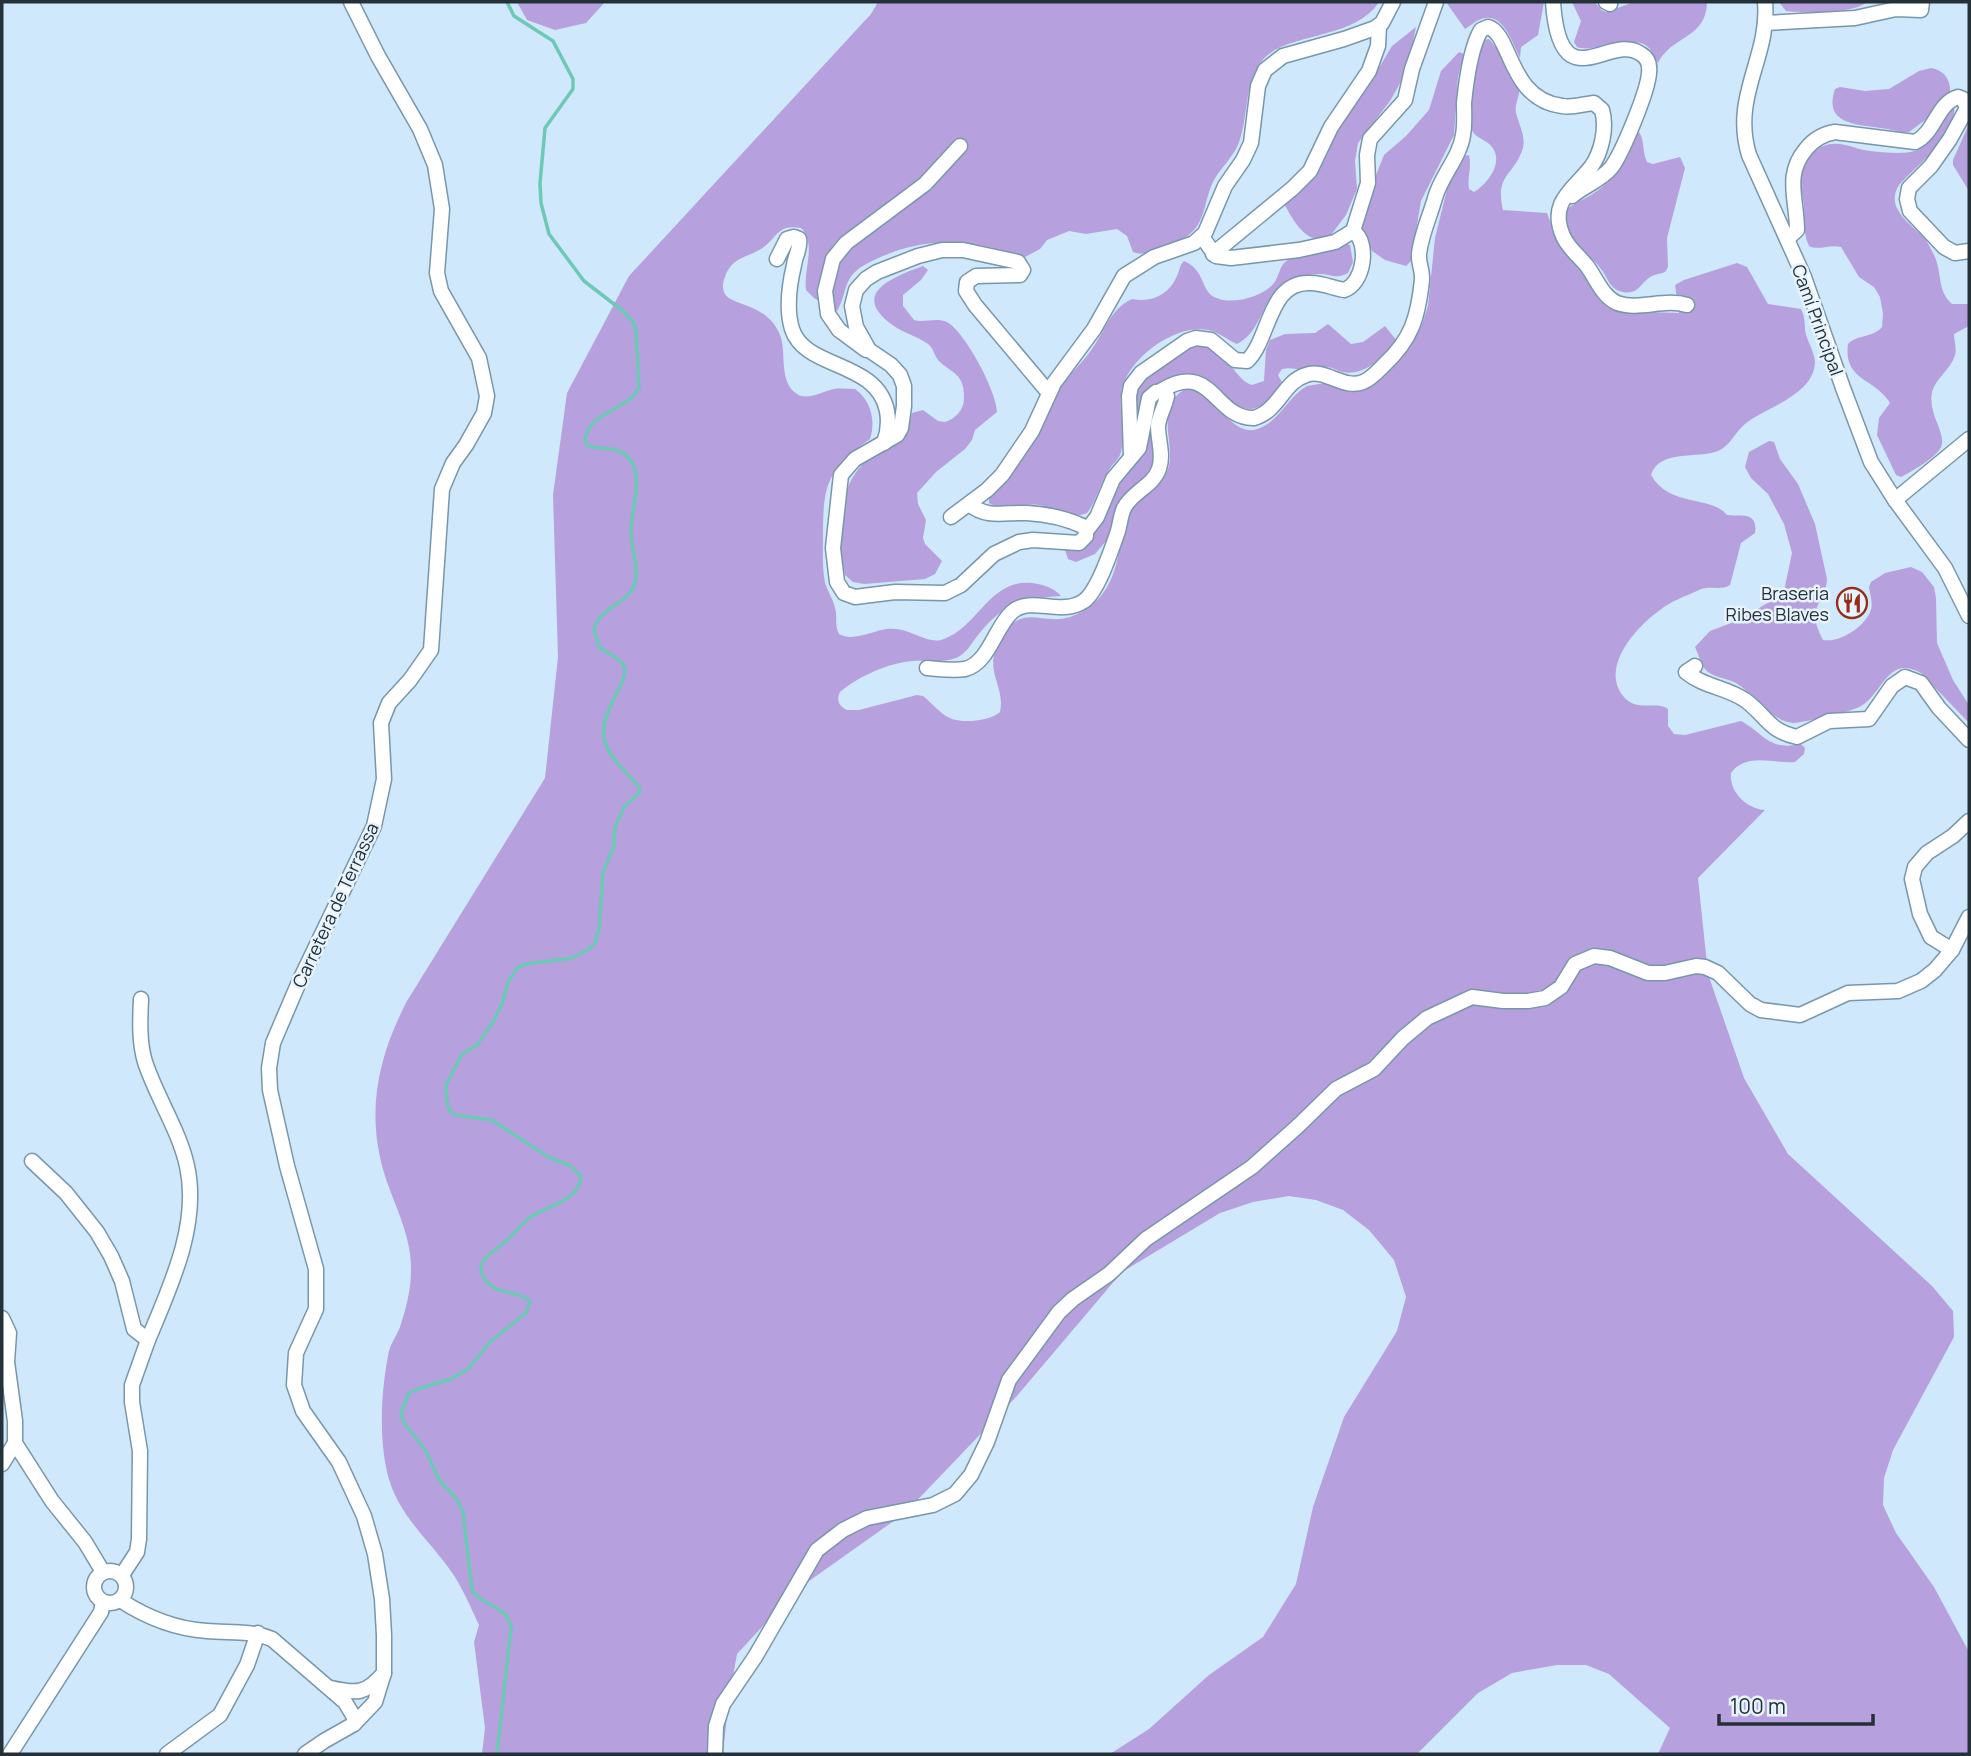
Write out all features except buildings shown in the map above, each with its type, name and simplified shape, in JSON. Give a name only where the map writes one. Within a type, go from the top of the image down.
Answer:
[{"type":"street","name":"Carretera de Terrassa","points":[[306,1754],[354,1724],[375,1702],[384,1673],[382,1599],[375,1554],[364,1516],[339,1462],[303,1411],[294,1385],[296,1353],[316,1309],[316,1269],[287,1166],[270,1090],[269,1068],[273,1043],[299,982],[374,826],[384,779],[381,723],[389,703],[410,680],[431,650],[442,489],[453,463],[484,413],[487,396],[479,358],[442,290],[437,272],[442,209],[435,165],[420,129],[351,2]]},
{"type":"street","points":[[1213,254],[1307,176],[1328,133],[1369,71],[1378,46],[1382,22],[1393,2]]},
{"type":"street","points":[[951,517],[1002,475],[1032,431],[1058,376],[1094,329],[1124,276],[1153,257],[1189,245],[1202,237],[1225,186],[1245,157],[1251,143],[1258,86],[1265,70],[1283,56],[1345,39],[1382,22],[1400,2]]},
{"type":"street","points":[[1202,237],[1213,254],[1231,258],[1335,242],[1353,231],[1368,183],[1369,142],[1403,103],[1436,2]]},
{"type":"street","points":[[1553,2],[1559,38],[1570,53],[1590,57],[1634,50],[1645,57],[1650,68],[1643,97],[1615,162],[1604,175],[1561,206]]},
{"type":"street","name":"Camí Principal","points":[[1765,2],[1765,23],[1745,104],[1744,132],[1758,176],[1804,276],[1871,462],[1945,568],[1969,616]]},
{"type":"street","points":[[1765,23],[1855,18],[1896,9],[1921,10],[1923,2]]},
{"type":"street","points":[[960,146],[925,184],[846,243],[833,259],[825,290],[828,314],[839,330],[855,344],[894,368],[904,386],[901,428],[897,435],[849,463],[840,480],[835,515],[834,557],[837,582],[846,595],[860,597],[949,592],[994,554],[1011,545],[1033,540],[1079,543],[1097,517],[1113,479],[1137,452],[1149,398],[1156,392],[1181,382],[1195,382],[1209,389],[1238,415],[1254,418],[1273,408],[1291,385],[1304,375],[1318,374],[1359,383],[1368,379],[1395,355],[1415,321],[1422,278],[1419,259],[1421,244],[1440,181],[1463,138],[1464,100],[1476,39],[1485,27],[1493,28],[1521,81],[1532,93],[1558,106],[1594,103],[1602,110],[1605,124],[1598,155],[1566,192],[1561,206],[1560,228],[1566,242],[1587,265],[1609,298],[1625,305],[1670,302],[1687,305]]},
{"type":"street","points":[[1787,239],[1797,230],[1793,171],[1801,155],[1814,141],[1835,132],[1915,142],[1922,138],[1947,104],[1958,97],[1965,102],[1967,108],[1960,124],[1938,158],[1909,188],[1907,199],[1908,208],[1944,247],[1955,253],[1969,251]]},
{"type":"street","points":[[1130,461],[1132,440],[1129,396],[1136,378],[1187,341],[1196,338],[1216,342],[1238,362],[1250,360],[1259,345],[1272,310],[1286,292],[1306,283],[1344,290],[1355,283],[1360,270],[1362,246],[1360,238],[1353,231]]},
{"type":"street","points":[[777,259],[787,239],[799,239],[789,296],[794,333],[801,343],[814,352],[864,378],[879,390],[888,419],[884,443]]},
{"type":"street","points":[[873,354],[859,333],[852,314],[854,295],[866,279],[905,260],[942,250],[963,250],[1015,261],[1022,267],[1020,275],[972,277],[967,282],[966,291],[971,301],[1049,393]]},
{"type":"street","points":[[928,668],[959,669],[973,666],[1017,608],[1031,605],[1065,608],[1081,603],[1090,594],[1116,537],[1125,505],[1158,472],[1161,457],[1159,420],[1167,396],[1162,390]]},
{"type":"street","points":[[1895,500],[1969,439]]},
{"type":"street","points":[[969,504],[988,514],[1040,515],[1078,524],[1087,530]]},
{"type":"street","points":[[1695,666],[1686,672],[1697,681],[1744,699],[1770,727],[1797,737],[1829,721],[1869,719],[1892,686],[1905,677],[1921,683],[1939,708],[1969,740]]},
{"type":"street","points":[[1952,950],[1931,937],[1920,914],[1912,879],[1915,867],[1927,853],[1953,836],[1969,821]]},
{"type":"street","points":[[715,1754],[716,1726],[723,1704],[755,1657],[817,1550],[843,1530],[867,1518],[933,1505],[956,1494],[971,1475],[987,1442],[1009,1380],[1059,1312],[1109,1274],[1146,1239],[1252,1167],[1336,1089],[1374,1069],[1403,1038],[1427,1018],[1472,997],[1503,1001],[1545,998],[1561,987],[1575,964],[1594,956],[1610,958],[1648,974],[1704,967],[1718,973],[1756,1007],[1766,1012],[1793,1016],[1807,1014],[1848,993],[1888,993],[1906,989],[1921,981],[1935,970],[1952,950],[1969,917]]},
{"type":"street","points":[[122,1575],[137,1552],[139,1539],[140,1451],[132,1385],[182,1251],[190,1199],[184,1158],[144,1060],[140,1030],[141,999]]},
{"type":"street","points":[[32,1161],[66,1193],[97,1232],[122,1282],[134,1329],[148,1340]]},
{"type":"street","points":[[2,1318],[9,1333],[7,1362],[15,1421],[15,1443],[2,1464]]},
{"type":"street","points":[[15,1443],[52,1501],[85,1542],[103,1572]]},
{"type":"street","points":[[113,1571],[122,1575],[126,1591],[120,1600],[103,1602],[95,1595],[93,1584],[103,1572],[113,1571]]},
{"type":"street","points":[[120,1600],[142,1614],[190,1629],[258,1633],[283,1646],[351,1709],[354,1724]]},
{"type":"street","points":[[10,1754],[101,1612],[103,1602]]},
{"type":"street","points":[[167,1754],[220,1715],[247,1665],[258,1633]]},
{"type":"street","points":[[330,1688],[349,1693],[362,1691],[374,1685],[384,1673]]},
{"type":"shaded area","points":[[517,2],[605,2],[586,23],[555,30],[527,20]]},
{"type":"shaded area","points":[[878,2],[1379,2],[1367,15],[1351,25],[1297,41],[1267,56],[1253,77],[1238,145],[1214,180],[1196,228],[1185,238],[1156,250],[1133,252],[1127,236],[1117,229],[1086,234],[1069,231],[1047,240],[1040,249],[1025,257],[971,244],[919,245],[883,256],[858,269],[851,276],[837,311],[814,298],[806,290],[809,249],[806,234],[801,228],[782,230],[767,245],[731,265],[724,281],[724,292],[727,297],[757,310],[774,324],[782,342],[785,375],[791,389],[801,396],[806,396],[834,389],[855,389],[865,399],[871,411],[870,439],[837,469],[824,502],[824,577],[835,608],[839,634],[850,637],[895,629],[931,640],[944,639],[967,624],[997,594],[1009,587],[1022,583],[1038,584],[1051,588],[1061,596],[1036,598],[1005,609],[987,624],[966,651],[956,658],[903,662],[865,676],[840,692],[839,702],[847,710],[859,710],[917,695],[923,696],[943,714],[955,720],[983,719],[1000,712],[1000,694],[993,660],[1000,640],[1008,628],[1024,618],[1059,619],[1078,614],[1106,589],[1117,563],[1128,511],[1166,474],[1170,453],[1167,418],[1169,408],[1174,398],[1184,390],[1200,392],[1235,424],[1254,430],[1270,423],[1307,386],[1386,373],[1406,352],[1421,327],[1428,306],[1435,238],[1451,173],[1464,156],[1469,155],[1469,189],[1474,192],[1485,183],[1496,163],[1493,149],[1473,132],[1470,125],[1471,81],[1484,40],[1489,39],[1498,50],[1519,86],[1516,113],[1523,146],[1518,160],[1503,183],[1503,210],[1547,213],[1558,243],[1601,301],[1620,311],[1679,313],[1675,285],[1737,263],[1747,267],[1768,304],[1801,309],[1815,361],[1813,373],[1807,383],[1788,399],[1745,424],[1730,442],[1718,451],[1670,458],[1655,467],[1651,475],[1659,485],[1679,497],[1711,505],[1727,515],[1751,518],[1754,521],[1755,533],[1741,543],[1730,585],[1703,589],[1679,599],[1664,607],[1641,627],[1618,661],[1617,685],[1623,696],[1634,704],[1668,709],[1668,726],[1674,734],[1685,735],[1741,721],[1774,743],[1790,746],[1801,744],[1805,748],[1804,754],[1795,762],[1752,761],[1737,767],[1731,773],[1733,787],[1740,798],[1758,809],[1765,810],[1698,878],[1708,974],[1744,1078],[1788,1154],[1932,1286],[1953,1311],[1954,1337],[1893,1450],[1884,1478],[1883,1505],[1896,1533],[1934,1587],[1969,1652],[1969,1754],[1658,1754],[1670,1728],[1609,1674],[1586,1665],[1557,1665],[1512,1673],[1478,1693],[1417,1754],[1110,1754],[1149,1729],[1209,1675],[1263,1637],[1296,1584],[1313,1507],[1344,1417],[1397,1331],[1406,1297],[1394,1260],[1369,1230],[1343,1210],[1316,1200],[1289,1196],[1253,1202],[1220,1213],[1122,1272],[1016,1397],[905,1513],[795,1591],[737,1654],[723,1754],[482,1754],[485,1728],[474,1642],[479,1625],[453,1574],[398,1501],[384,1458],[382,1399],[390,1349],[406,1306],[411,1258],[380,1155],[376,1132],[377,1088],[388,1044],[407,1001],[545,778],[558,657],[553,495],[567,393],[629,276],[871,14]]},
{"type":"shaded area","points":[[1446,2],[1544,2],[1538,35],[1521,47],[1520,58],[1506,29],[1500,23],[1487,18],[1465,29]]},
{"type":"shaded area","points":[[1572,2],[1595,2],[1606,12],[1634,2],[1707,4],[1700,24],[1671,47],[1658,63],[1650,50],[1634,42],[1594,48],[1577,47],[1574,42],[1581,21]]},
{"type":"shaded area","points":[[1779,2],[1867,2],[1851,9],[1816,12],[1786,11]]},
{"type":"shaded area","points":[[1416,27],[1408,66],[1398,87],[1358,143],[1355,161],[1357,189],[1346,215],[1328,239],[1320,240],[1307,235],[1297,225],[1285,205],[1294,194],[1317,176],[1340,127],[1392,46]]},
{"type":"shaded area","points":[[1459,52],[1464,54],[1458,77],[1454,135],[1421,201],[1411,261],[1406,266],[1385,260],[1372,251],[1362,226],[1362,210],[1384,155],[1406,136],[1429,110],[1441,71]]},
{"type":"shaded area","points":[[1931,68],[1946,76],[1950,92],[1928,118],[1909,132],[1853,123],[1838,116],[1834,110],[1835,89],[1889,89],[1919,71]]},
{"type":"shaded area","points":[[1954,108],[1953,118],[1943,139],[1899,185],[1895,194],[1897,209],[1925,239],[1933,253],[1947,299],[1952,304],[1969,304],[1969,326],[1954,334],[1955,355],[1932,392],[1932,407],[1942,444],[1937,453],[1925,463],[1901,477],[1896,475],[1877,435],[1879,418],[1890,403],[1855,372],[1848,356],[1848,344],[1882,327],[1880,297],[1874,287],[1859,277],[1841,247],[1809,246],[1801,175],[1812,154],[1823,146],[1839,144],[1885,153],[1902,153],[1922,148],[1948,112]]},
{"type":"shaded area","points":[[1969,124],[1969,191],[1953,165],[1953,160]]},
{"type":"shaded area","points":[[1638,131],[1647,162],[1653,164],[1680,157],[1685,168],[1667,238],[1668,267],[1665,272],[1650,277],[1628,293],[1612,286],[1601,269],[1571,238],[1565,222],[1565,211],[1594,193],[1614,175],[1633,134]]},
{"type":"shaded area","points":[[1344,243],[1350,245],[1353,262],[1348,273],[1338,276],[1311,275],[1284,284],[1270,298],[1252,332],[1237,344],[1212,331],[1195,329],[1167,338],[1142,357],[1125,381],[1121,394],[1123,437],[1120,455],[1106,475],[1087,513],[1063,513],[1033,504],[1001,507],[989,503],[989,497],[1026,455],[1053,395],[1087,356],[1113,314],[1124,303],[1132,299],[1146,300],[1164,293],[1174,283],[1184,261],[1196,270],[1206,289],[1214,297],[1229,301],[1246,299],[1269,288],[1288,260]]},
{"type":"shaded area","points":[[923,266],[928,270],[921,280],[903,295],[903,306],[914,320],[947,322],[962,337],[986,377],[997,412],[975,430],[965,449],[936,472],[917,493],[918,504],[926,520],[923,538],[925,544],[942,561],[935,574],[925,579],[864,584],[853,582],[845,575],[840,530],[844,499],[856,472],[871,457],[895,444],[905,435],[912,413],[923,410],[938,421],[945,422],[958,414],[964,403],[960,379],[939,361],[930,346],[894,326],[881,315],[875,305],[875,296],[880,288],[889,281]]},
{"type":"shaded area","points":[[1328,324],[1351,344],[1363,342],[1385,326],[1397,341],[1380,359],[1358,372],[1342,372],[1326,367],[1307,370],[1282,369],[1278,375],[1284,386],[1267,402],[1253,409],[1238,406],[1202,377],[1173,379],[1136,419],[1135,394],[1139,385],[1163,363],[1190,347],[1205,345],[1219,351],[1241,378],[1252,385],[1264,381],[1266,350],[1270,340],[1285,334],[1315,333]]},
{"type":"shaded area","points":[[1156,404],[1153,468],[1107,540],[1095,554],[1076,562],[1068,559],[1065,550],[1067,547],[1078,548],[1109,494],[1142,455],[1151,414]]},
{"type":"shaded area","points":[[1769,441],[1774,442],[1780,459],[1798,484],[1815,524],[1827,579],[1815,619],[1823,640],[1844,636],[1858,628],[1868,616],[1872,607],[1869,587],[1871,582],[1885,573],[1911,567],[1922,572],[1934,587],[1937,643],[1953,680],[1969,705],[1969,723],[1921,673],[1910,668],[1893,672],[1861,706],[1793,723],[1770,713],[1739,685],[1708,672],[1704,667],[1695,647],[1710,631],[1739,620],[1784,591],[1792,553],[1784,524],[1768,494],[1751,478],[1745,467],[1749,452]]},
{"type":"waterway","points":[[497,1754],[511,1627],[506,1615],[472,1591],[463,1512],[456,1498],[439,1480],[426,1451],[404,1423],[401,1413],[409,1393],[451,1379],[468,1369],[490,1342],[526,1313],[530,1301],[491,1286],[482,1275],[482,1263],[529,1218],[568,1198],[579,1185],[581,1176],[569,1165],[550,1158],[492,1120],[455,1115],[447,1103],[446,1085],[462,1054],[477,1045],[493,1022],[502,1004],[508,982],[518,967],[572,958],[595,943],[599,929],[603,872],[614,846],[615,827],[624,807],[639,793],[640,788],[606,745],[605,721],[625,670],[620,661],[599,647],[594,629],[602,615],[625,598],[636,579],[631,532],[636,474],[624,453],[587,445],[585,439],[594,422],[626,402],[639,388],[636,330],[623,311],[584,281],[549,234],[541,203],[540,183],[545,128],[573,89],[573,79],[553,41],[514,16],[507,2]]},
{"type":"place","name":"Braseria Ribes Blaves","points":[[1852,603]]}]
